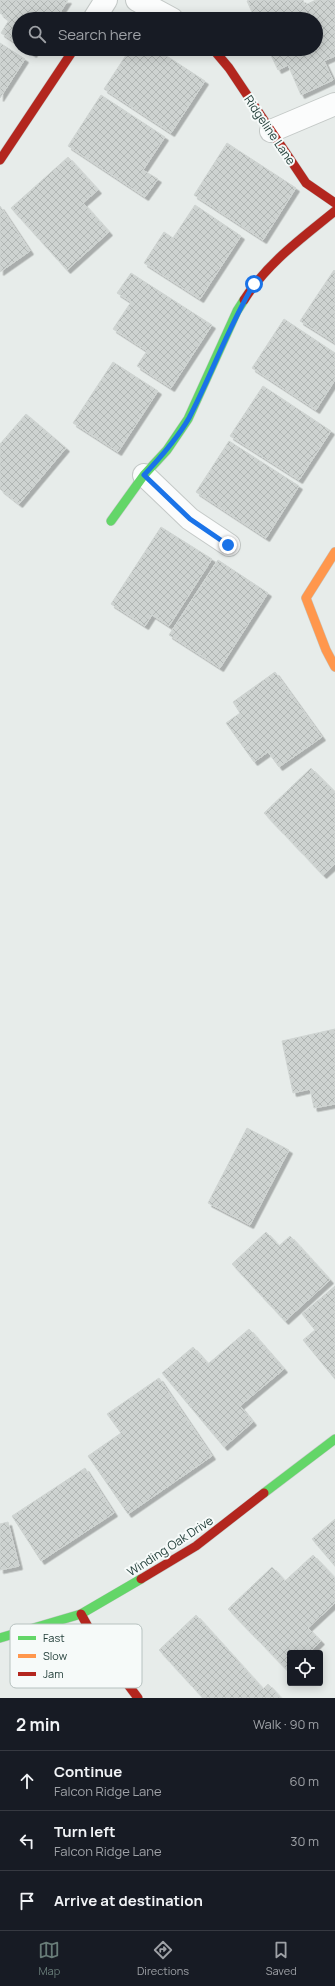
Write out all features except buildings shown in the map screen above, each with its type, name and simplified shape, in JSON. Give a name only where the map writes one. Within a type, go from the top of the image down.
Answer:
[{"type":"street","points":[[98,12],[106,0]]},
{"type":"street","points":[[137,0],[159,12]]},
{"type":"street","points":[[0,160],[69,56]]},
{"type":"street","name":"Ridgeline Lane","points":[[219,56],[229,68],[306,183],[335,202]]},
{"type":"street","points":[[271,131],[335,104]]},
{"type":"street","points":[[111,521],[144,475],[167,450],[188,419],[238,311],[254,284],[275,260],[335,212]]},
{"type":"street","points":[[144,475],[190,519],[228,545]]},
{"type":"street","points":[[335,552],[306,598],[326,650],[335,667]]},
{"type":"street","name":"Winding Oak Drive","points":[[47,1624],[81,1614],[196,1546],[335,1439]]},
{"type":"street","points":[[81,1614],[86,1624]]},
{"type":"street","name":"Winding Oak Drive","points":[[0,1638],[10,1635]]},
{"type":"street","points":[[130,1688],[138,1698]]},
{"type":"traffic: fast","points":[[111,521],[144,475],[167,450],[188,419],[237,311],[244,300]]},
{"type":"traffic: fast","points":[[264,1493],[335,1439]]},
{"type":"traffic: fast","points":[[47,1624],[81,1614],[141,1579]]},
{"type":"traffic: fast","points":[[0,1638],[10,1635]]},
{"type":"traffic: slow","points":[[335,552],[306,598],[326,650],[335,667]]},
{"type":"traffic: jam","points":[[0,160],[69,56]]},
{"type":"traffic: jam","points":[[219,56],[229,68],[306,183],[335,203]]},
{"type":"traffic: jam","points":[[244,300],[263,274],[274,263],[335,211]]},
{"type":"traffic: jam","points":[[141,1579],[196,1546],[264,1493]]},
{"type":"traffic: jam","points":[[81,1614],[86,1624]]},
{"type":"traffic: jam","points":[[130,1688],[138,1698]]},
{"type":"route","points":[[228,545],[190,519],[144,475],[167,450],[188,419],[238,311],[254,284]]}]
